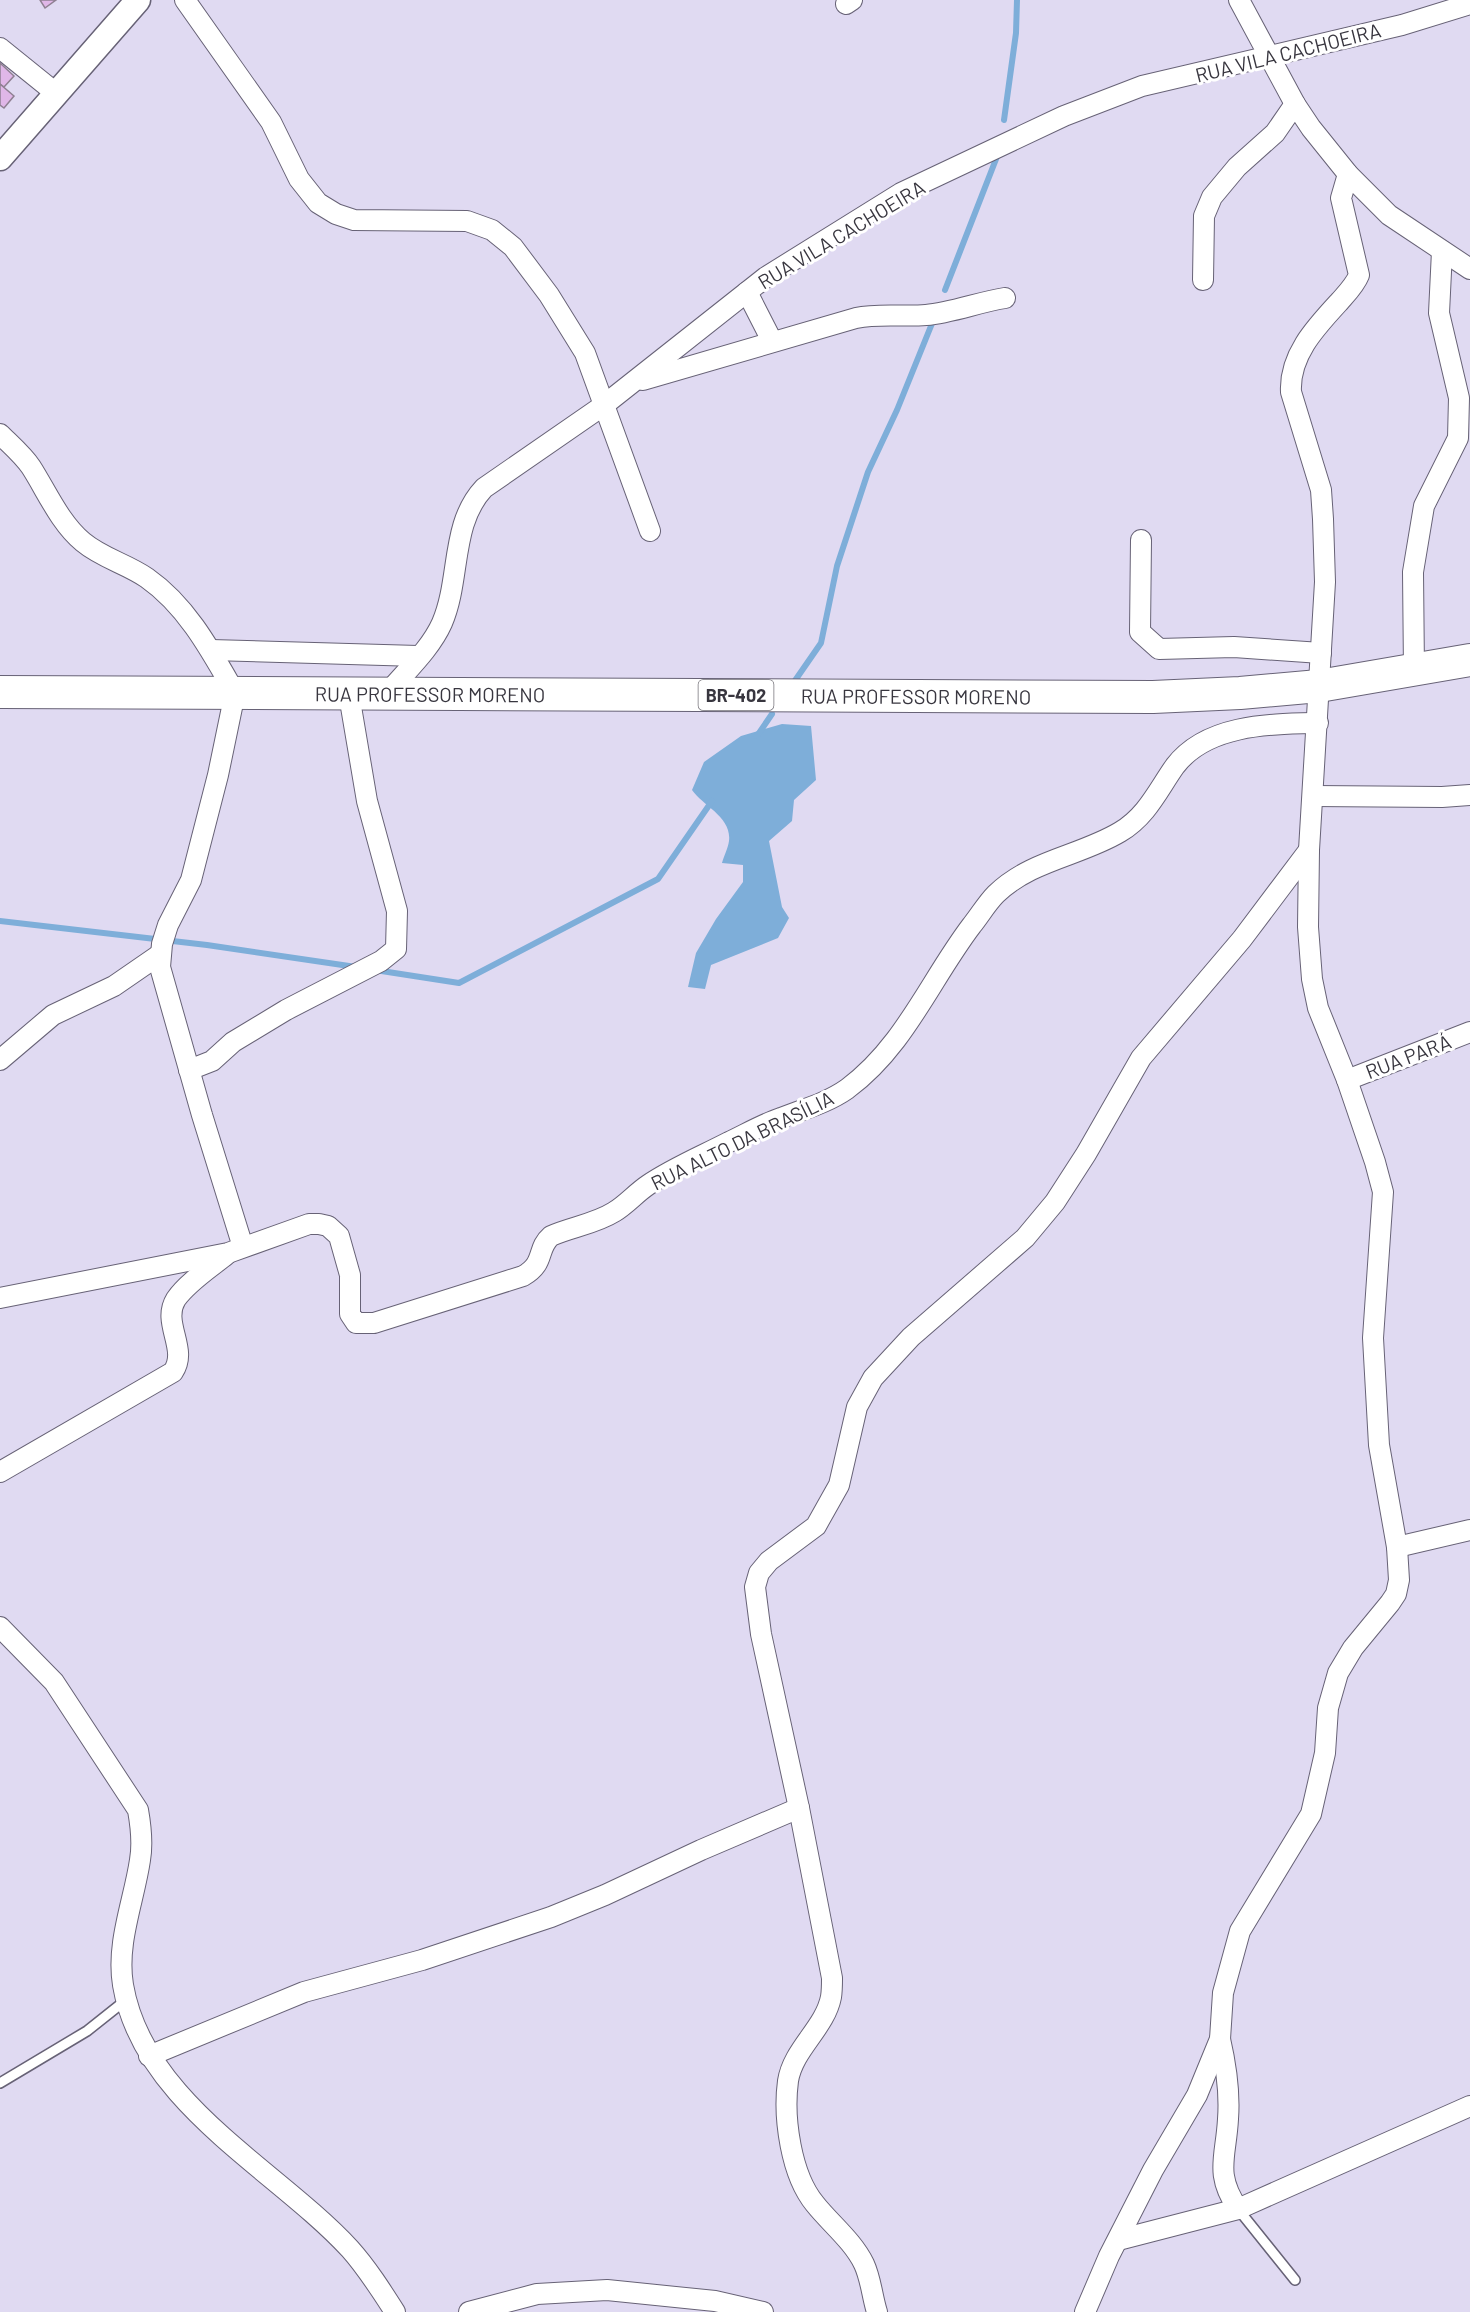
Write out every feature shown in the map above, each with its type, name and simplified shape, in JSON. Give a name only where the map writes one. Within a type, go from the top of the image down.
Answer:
[{"type":"highway","name":"RUA PROFESSOR MORENO","points":[[0,692],[1153,697],[1319,686],[1470,660]]},
{"type":"street","points":[[0,158],[138,0]]},
{"type":"street","points":[[185,0],[271,122],[299,179],[318,203],[336,214],[354,220],[467,221],[492,230],[513,247],[549,295],[585,353],[650,531]]},
{"type":"street","points":[[1239,0],[1295,104],[1348,174],[1389,215],[1470,269]]},
{"type":"street","name":"RUA VILA CACHOEIRA","points":[[386,695],[434,639],[443,621],[452,587],[464,519],[475,498],[484,488],[604,405],[766,277],[901,193],[1064,116],[1142,86],[1402,25],[1470,4]]},
{"type":"street","points":[[0,48],[57,94]]},
{"type":"street","points":[[1203,280],[1204,216],[1212,197],[1237,166],[1275,133],[1295,104]]},
{"type":"street","points":[[1238,2210],[1228,2194],[1222,2162],[1228,2119],[1226,2064],[1220,2039],[1223,1993],[1240,1931],[1311,1814],[1325,1753],[1328,1708],[1338,1673],[1353,1648],[1377,1622],[1396,1594],[1399,1580],[1397,1547],[1379,1445],[1373,1338],[1383,1192],[1376,1162],[1318,1008],[1312,979],[1308,927],[1309,850],[1325,582],[1321,490],[1291,392],[1290,379],[1297,356],[1359,275],[1341,198],[1348,174]]},
{"type":"street","points":[[1414,671],[1413,572],[1424,506],[1458,438],[1459,398],[1439,313],[1442,251]]},
{"type":"street","points":[[747,292],[772,341]]},
{"type":"street","points":[[632,383],[871,314],[938,313],[1005,298]]},
{"type":"street","points":[[0,434],[30,465],[47,495],[83,542],[145,576],[183,611],[211,651],[235,693],[218,775],[191,880],[168,925],[159,955],[160,967],[236,1250]]},
{"type":"street","points":[[1141,540],[1140,632],[1159,649],[1234,646],[1321,653]]},
{"type":"street","points":[[211,651],[418,656]]},
{"type":"street","points":[[189,1070],[212,1061],[233,1042],[286,1010],[381,961],[396,949],[397,911],[367,801],[349,695]]},
{"type":"street","name":"RUA ALTO DA BRASÍLIA","points":[[236,1250],[309,1224],[328,1226],[339,1236],[346,1257],[350,1275],[352,1320],[356,1323],[374,1323],[523,1276],[538,1264],[548,1239],[561,1231],[615,1212],[646,1185],[672,1171],[779,1118],[831,1099],[848,1088],[896,1042],[966,933],[996,895],[1016,878],[1035,867],[1099,843],[1135,822],[1146,811],[1176,765],[1191,748],[1224,733],[1287,724],[1318,723]]},
{"type":"street","points":[[1313,796],[1442,797],[1470,795]]},
{"type":"street","points":[[877,2312],[864,2264],[857,2252],[813,2202],[800,2179],[792,2155],[787,2108],[788,2080],[794,2060],[826,2009],[831,1996],[832,1978],[799,1808],[761,1634],[755,1587],[759,1573],[769,1561],[816,1526],[822,1516],[838,1485],[857,1407],[873,1378],[911,1337],[1025,1238],[1056,1202],[1141,1058],[1242,939],[1309,850]]},
{"type":"street","points":[[0,1060],[53,1015],[114,986],[159,955]]},
{"type":"street","name":"RUA PARÁ","points":[[1347,1080],[1470,1032]]},
{"type":"street","points":[[0,1299],[236,1250]]},
{"type":"street","points":[[0,1472],[173,1372],[180,1356],[173,1327],[173,1307],[183,1292],[236,1250]]},
{"type":"street","points":[[1397,1547],[1470,1530]]},
{"type":"street","points":[[0,1627],[54,1682],[138,1810],[142,1831],[141,1858],[125,1926],[122,1963],[123,1984],[130,2015],[149,2056],[170,2084],[220,2134],[350,2249],[378,2285],[395,2312]]},
{"type":"street","points":[[149,2056],[304,1992],[422,1960],[551,1917],[799,1808]]},
{"type":"street","points":[[1085,2312],[1158,2161],[1197,2095],[1220,2039]]},
{"type":"street","points":[[1118,2240],[1238,2210],[1470,2106]]},
{"type":"street","points":[[470,2312],[537,2294],[607,2290],[715,2301],[763,2312]]},
{"type":"lane","points":[[0,2084],[87,2031],[126,2000]]},
{"type":"lane","points":[[1238,2210],[1295,2280]]},
{"type":"water","points":[[782,724],[811,726],[816,780],[794,800],[792,821],[769,841],[782,907],[789,918],[778,938],[711,965],[705,989],[688,987],[696,953],[716,919],[743,882],[743,865],[722,863],[729,841],[726,825],[716,812],[692,790],[704,762],[741,736]]},
{"type":"building","points":[[40,0],[56,0],[45,8]]},
{"type":"building","points":[[0,63],[14,76],[4,87],[0,84]]},
{"type":"building","points":[[0,84],[14,96],[4,108],[0,105]]},
{"type":"waterway","points":[[1004,120],[1016,33],[1017,0]]},
{"type":"waterway","points":[[945,290],[998,154]]},
{"type":"waterway","points":[[794,682],[821,643],[837,566],[868,472],[897,410],[933,321]]},
{"type":"waterway","points":[[757,736],[772,714]]},
{"type":"waterway","points":[[375,970],[459,983],[658,879],[712,801]]},
{"type":"waterway","points":[[0,921],[207,945],[356,967]]}]
